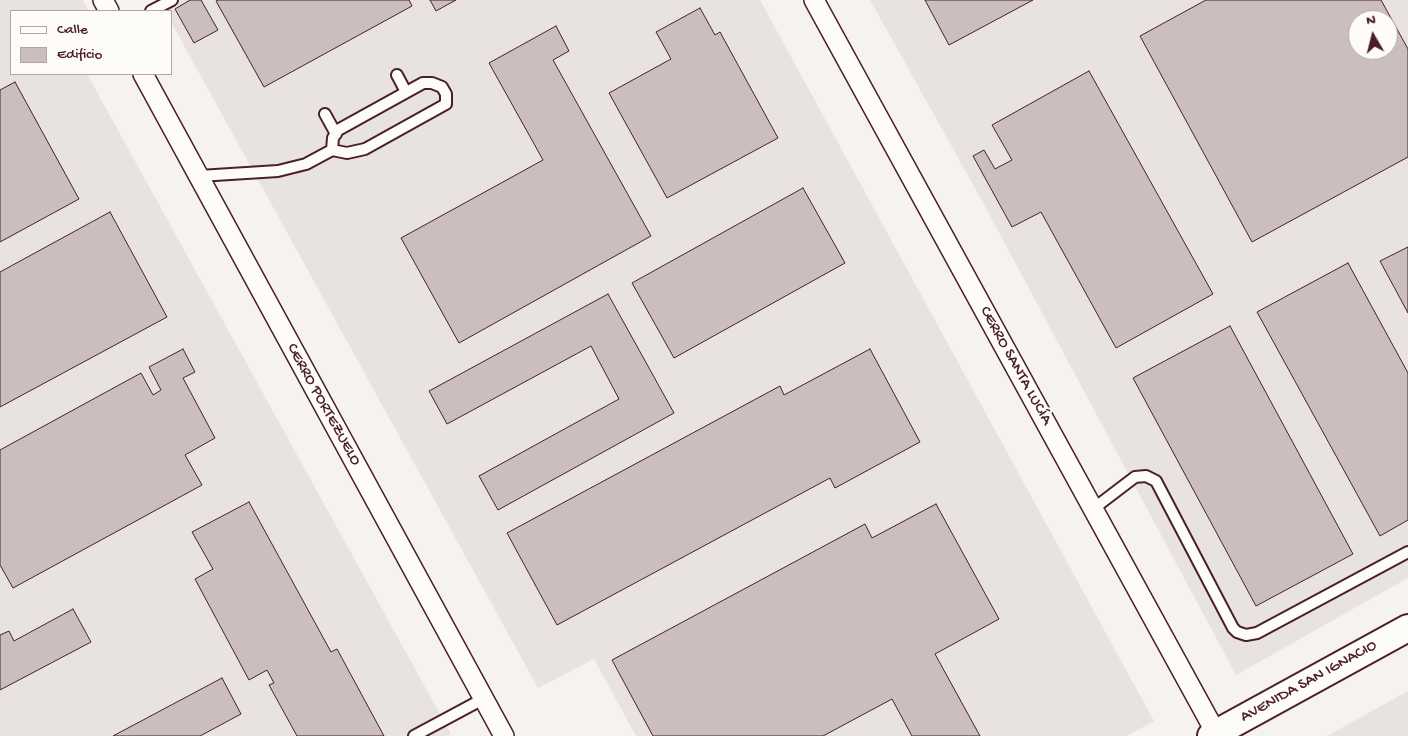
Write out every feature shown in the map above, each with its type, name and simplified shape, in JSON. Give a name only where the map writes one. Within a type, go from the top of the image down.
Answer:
[{"type":"main road","name":"AVENIDA SAN IGNACIO","points":[[1213,735],[1408,628]]},
{"type":"street","name":"CERRO SANTA LUCÍA","points":[[814,0],[1093,509],[1213,735]]},
{"type":"street","name":"CERRO PORTEZUELO","points":[[144,75],[504,736]]},
{"type":"lane","points":[[153,10],[172,0]]},
{"type":"lane","points":[[397,75],[406,92]]},
{"type":"lane","points":[[198,176],[278,171],[306,164],[332,150],[347,153],[364,149],[446,104],[446,94],[442,87],[432,83],[423,83],[338,130],[332,138],[332,150]]},
{"type":"lane","points":[[325,114],[336,134]]},
{"type":"lane","points":[[1093,509],[1136,477],[1146,476],[1156,481],[1233,628],[1237,632],[1246,635],[1257,634],[1408,552]]},
{"type":"lane","points":[[414,736],[483,699]]},
{"type":"shaded area","points":[[0,0],[83,0],[88,10],[10,10],[10,75],[88,75],[451,734],[447,736],[0,736]]},
{"type":"shaded area","points":[[159,0],[760,0],[1154,721],[1127,736],[636,736],[594,659],[538,688],[172,24],[172,10],[164,10]]},
{"type":"shaded area","points":[[870,0],[1408,0],[1408,578],[1236,675],[981,199]]},
{"type":"shaded area","points":[[1408,691],[1408,736],[1327,736]]},
{"type":"building","points":[[190,0],[201,0],[218,30],[194,43],[175,9]]},
{"type":"building","points":[[409,0],[412,6],[264,87],[216,1]]},
{"type":"building","points":[[430,0],[456,0],[436,11]]},
{"type":"building","points":[[925,0],[1033,0],[949,45]]},
{"type":"building","points":[[1206,0],[1381,0],[1387,10],[1348,10],[1348,60],[1398,60],[1398,31],[1408,49],[1408,157],[1252,242],[1140,36]]},
{"type":"building","points":[[700,8],[715,35],[720,32],[778,138],[667,198],[609,93],[671,59],[656,32]]},
{"type":"building","points":[[556,26],[569,51],[553,60],[651,236],[459,343],[401,238],[543,160],[489,63]]},
{"type":"building","points":[[1089,71],[1213,294],[1116,348],[1041,212],[1012,227],[973,156],[984,150],[995,169],[1012,160],[992,125]]},
{"type":"building","points":[[15,82],[79,199],[0,242],[0,90]]},
{"type":"building","points":[[803,188],[845,263],[674,358],[632,283]]},
{"type":"building","points":[[110,212],[167,317],[0,407],[0,272]]},
{"type":"building","points":[[1408,247],[1408,313],[1380,261]]},
{"type":"building","points":[[1348,263],[1408,373],[1408,520],[1380,536],[1257,312]]},
{"type":"building","points":[[608,294],[674,413],[498,510],[479,476],[619,399],[591,346],[447,424],[429,391]]},
{"type":"building","points":[[1230,326],[1353,554],[1256,606],[1133,378]]},
{"type":"building","points":[[183,349],[195,372],[183,378],[215,438],[185,455],[202,485],[13,588],[0,565],[0,450],[141,373],[153,395],[161,390],[149,367]]},
{"type":"building","points":[[870,349],[920,442],[835,488],[830,478],[557,625],[507,533],[780,386],[784,395]]},
{"type":"building","points":[[249,502],[331,652],[337,649],[384,736],[297,736],[269,685],[274,683],[267,670],[249,680],[195,579],[213,569],[192,532]]},
{"type":"building","points":[[936,504],[999,619],[935,654],[980,736],[912,736],[892,699],[823,736],[653,736],[612,660],[865,524],[872,538]]},
{"type":"building","points":[[73,609],[91,642],[0,690],[0,635],[9,631],[14,641]]},
{"type":"building","points":[[222,678],[241,714],[200,736],[113,736]]}]
